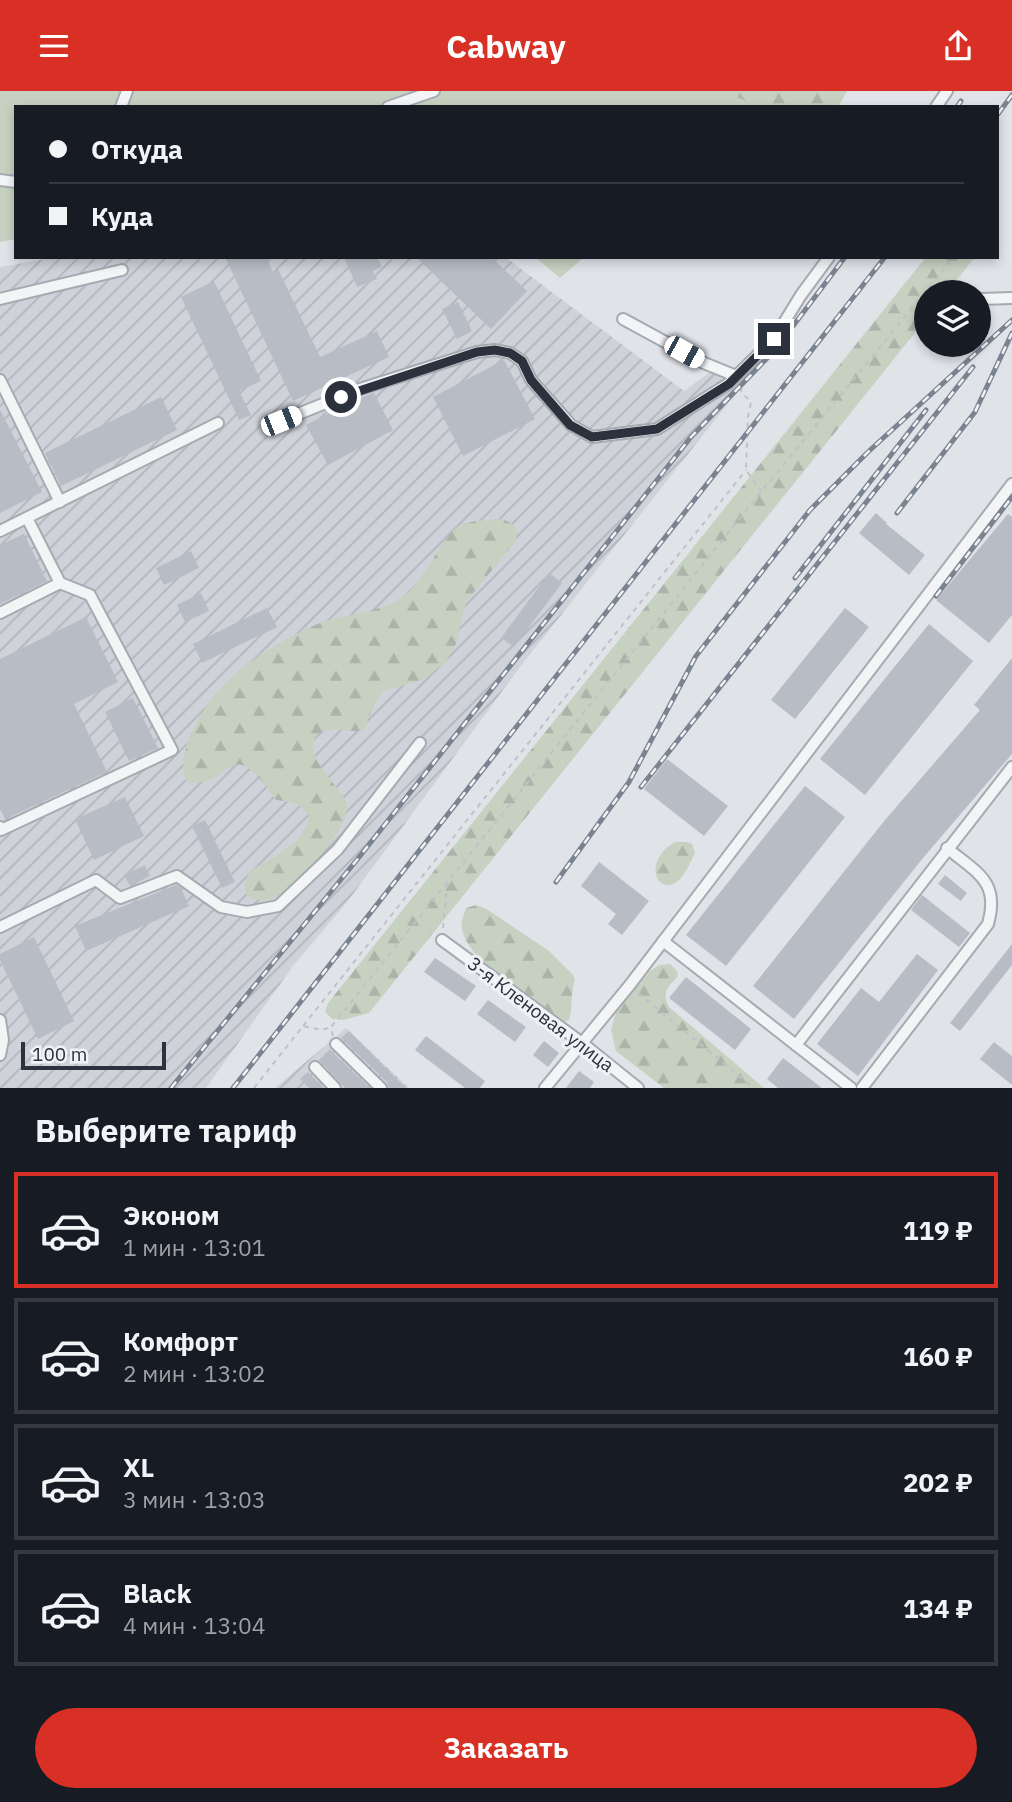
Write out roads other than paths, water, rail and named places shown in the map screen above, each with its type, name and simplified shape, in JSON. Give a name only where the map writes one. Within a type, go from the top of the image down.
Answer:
[{"type":"street","points":[[409,99],[434,91]]},
{"type":"street","points":[[281,421],[360,389],[477,352],[495,350],[510,353],[522,361],[531,380],[570,425],[592,437],[657,429],[729,384],[774,339],[828,259]]},
{"type":"street","points":[[0,299],[122,270]]},
{"type":"street","points":[[991,299],[1012,299]]},
{"type":"street","points":[[623,319],[705,363],[736,376]]},
{"type":"street","points":[[0,380],[60,502]]},
{"type":"street","points":[[0,531],[218,423]]},
{"type":"street","points":[[545,1088],[629,986],[1012,484]]},
{"type":"street","points":[[0,827],[1,830],[172,750],[90,595],[60,583],[27,518]]},
{"type":"street","points":[[0,613],[60,583]]},
{"type":"street","points":[[0,927],[96,880],[120,898],[177,876],[221,907],[247,912],[278,906],[338,849],[419,743]]},
{"type":"street","points":[[796,1045],[1012,767]]},
{"type":"street","points":[[862,1088],[988,924],[993,908],[992,893],[984,880],[947,848]]},
{"type":"street","name":"3-я Кленовая улица","points":[[442,940],[582,1043],[638,1088]]},
{"type":"street","points":[[663,941],[851,1088]]},
{"type":"street","points":[[0,1020],[3,1040],[0,1055]]},
{"type":"street","points":[[336,1044],[381,1088]]},
{"type":"street","points":[[315,1067],[335,1088]]},
{"type":"railway","points":[[999,113],[1012,95]]},
{"type":"railway","points":[[958,105],[961,101]]},
{"type":"railway","points":[[171,1088],[356,861],[691,437],[775,350],[843,259]]},
{"type":"railway","points":[[233,1088],[883,259]]},
{"type":"railway","points":[[556,882],[629,782],[696,656],[810,510],[868,452],[1012,320]]},
{"type":"railway","points":[[897,513],[975,412],[1012,333]]},
{"type":"railway","points":[[641,787],[973,367]]},
{"type":"railway","points":[[795,578],[926,410]]},
{"type":"railway","points":[[936,596],[1012,497]]}]
